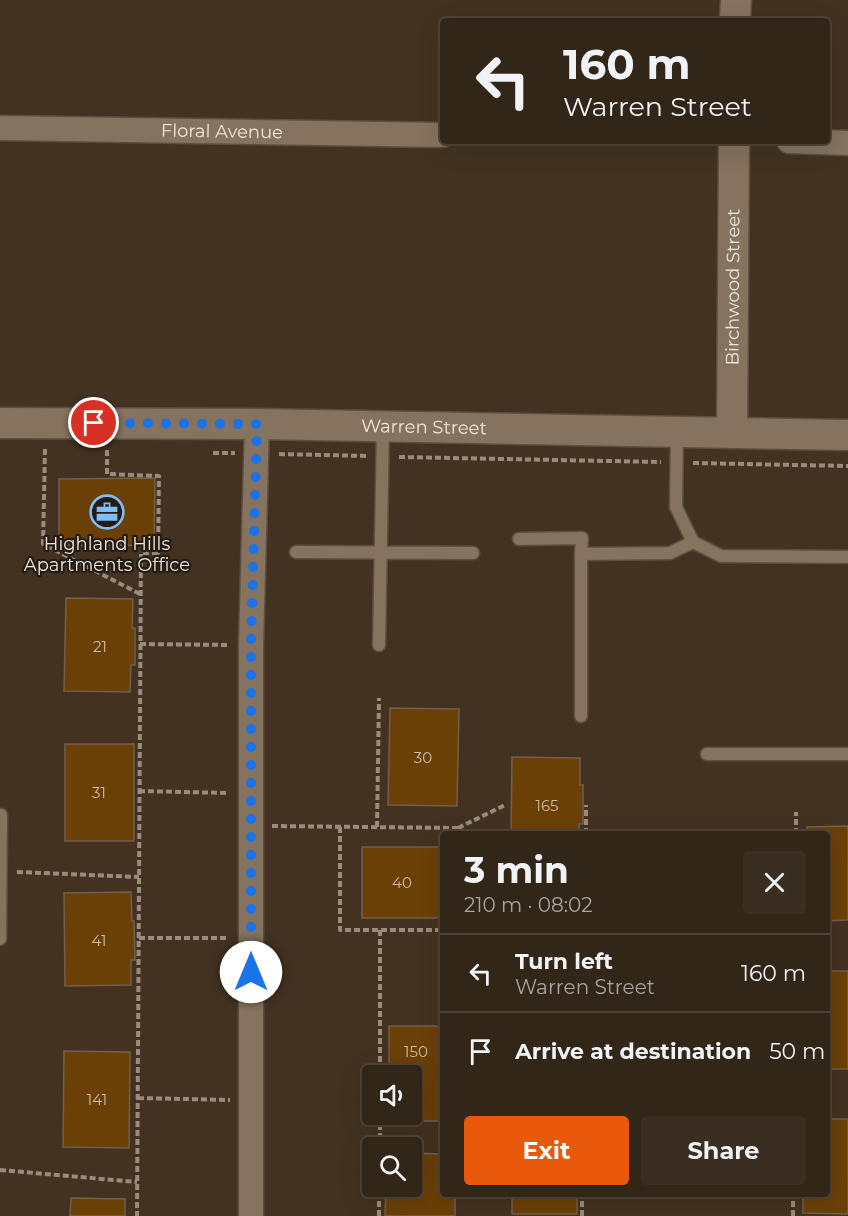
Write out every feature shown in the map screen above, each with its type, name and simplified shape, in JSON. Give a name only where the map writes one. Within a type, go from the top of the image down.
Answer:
[{"type":"street","points":[[735,18],[736,0]]},
{"type":"street","name":"Floral Avenue","points":[[0,128],[440,135]]},
{"type":"street","points":[[830,142],[848,143]]},
{"type":"street","name":"Birchwood Street","points":[[732,433],[734,144]]},
{"type":"street","name":"Warren Street","points":[[0,423],[257,424],[848,435]]},
{"type":"street","points":[[251,1216],[251,645],[257,424]]},
{"type":"lane","points":[[379,645],[383,427]]},
{"type":"lane","points":[[677,432],[676,507],[693,542],[721,556],[848,557]]},
{"type":"lane","points":[[519,538],[582,538],[581,716]]},
{"type":"lane","points":[[581,554],[670,553],[693,542]]},
{"type":"lane","points":[[296,552],[474,553]]},
{"type":"lane","points":[[707,754],[848,754]]},
{"type":"lane","points":[[0,939],[1,815]]},
{"type":"path","points":[[34,449],[56,449]]},
{"type":"path","points":[[45,449],[43,544],[141,594]]},
{"type":"path","points":[[97,450],[118,451]]},
{"type":"path","points":[[107,450],[106,474],[159,476],[158,553],[141,553],[137,1216]]},
{"type":"path","points":[[210,453],[848,466]]},
{"type":"path","points":[[140,644],[251,645]]},
{"type":"path","points":[[376,827],[379,698]]},
{"type":"path","points":[[139,791],[251,793]]},
{"type":"path","points":[[251,826],[458,828],[505,805]]},
{"type":"path","points":[[586,805],[586,831]]},
{"type":"path","points":[[796,812],[796,831]]},
{"type":"path","points":[[340,827],[340,930],[440,930]]},
{"type":"path","points":[[458,828],[462,831]]},
{"type":"path","points":[[0,871],[139,877]]},
{"type":"path","points":[[380,930],[380,1065]]},
{"type":"path","points":[[139,938],[251,938]]},
{"type":"path","points":[[138,1098],[251,1095]]},
{"type":"path","points":[[0,1170],[137,1182]]},
{"type":"path","points":[[379,1197],[379,1216]]},
{"type":"path","points":[[582,1197],[582,1216]]},
{"type":"path","points":[[793,1197],[793,1216]]},
{"type":"building","name":"Highland Hills Apartments Office","points":[[155,478],[154,545],[59,546],[59,479]]},
{"type":"building","points":[[66,598],[133,599],[132,628],[135,628],[135,665],[131,665],[130,692],[64,691]]},
{"type":"building","points":[[390,708],[459,709],[457,806],[388,805]]},
{"type":"building","points":[[65,744],[134,744],[134,841],[65,841]]},
{"type":"building","points":[[512,757],[580,758],[583,824],[579,824],[579,831],[511,831]]},
{"type":"building","points":[[848,826],[848,920],[830,921],[830,831],[807,831],[807,827]]},
{"type":"building","points":[[362,847],[440,847],[440,918],[362,918]]},
{"type":"building","points":[[131,892],[135,960],[131,960],[131,985],[65,986],[64,893]]},
{"type":"building","points":[[830,971],[848,971],[848,1069],[830,1069]]},
{"type":"building","points":[[389,1026],[440,1026],[440,1121],[422,1121],[422,1065],[389,1065]]},
{"type":"building","points":[[64,1051],[130,1052],[129,1148],[63,1147]]},
{"type":"building","points":[[830,1119],[848,1119],[848,1214],[803,1213],[803,1197],[830,1197]]},
{"type":"building","points":[[422,1153],[440,1154],[440,1197],[455,1197],[455,1216],[385,1216],[386,1197],[422,1197]]},
{"type":"building","points":[[512,1197],[577,1197],[577,1214],[512,1214]]},
{"type":"building","points":[[71,1198],[125,1199],[125,1216],[70,1216]]},
{"type":"place","name":"Highland Hills Apartments Office","points":[[107,512]]},
{"type":"route","points":[[94,423],[257,424],[251,645],[251,972]]}]
